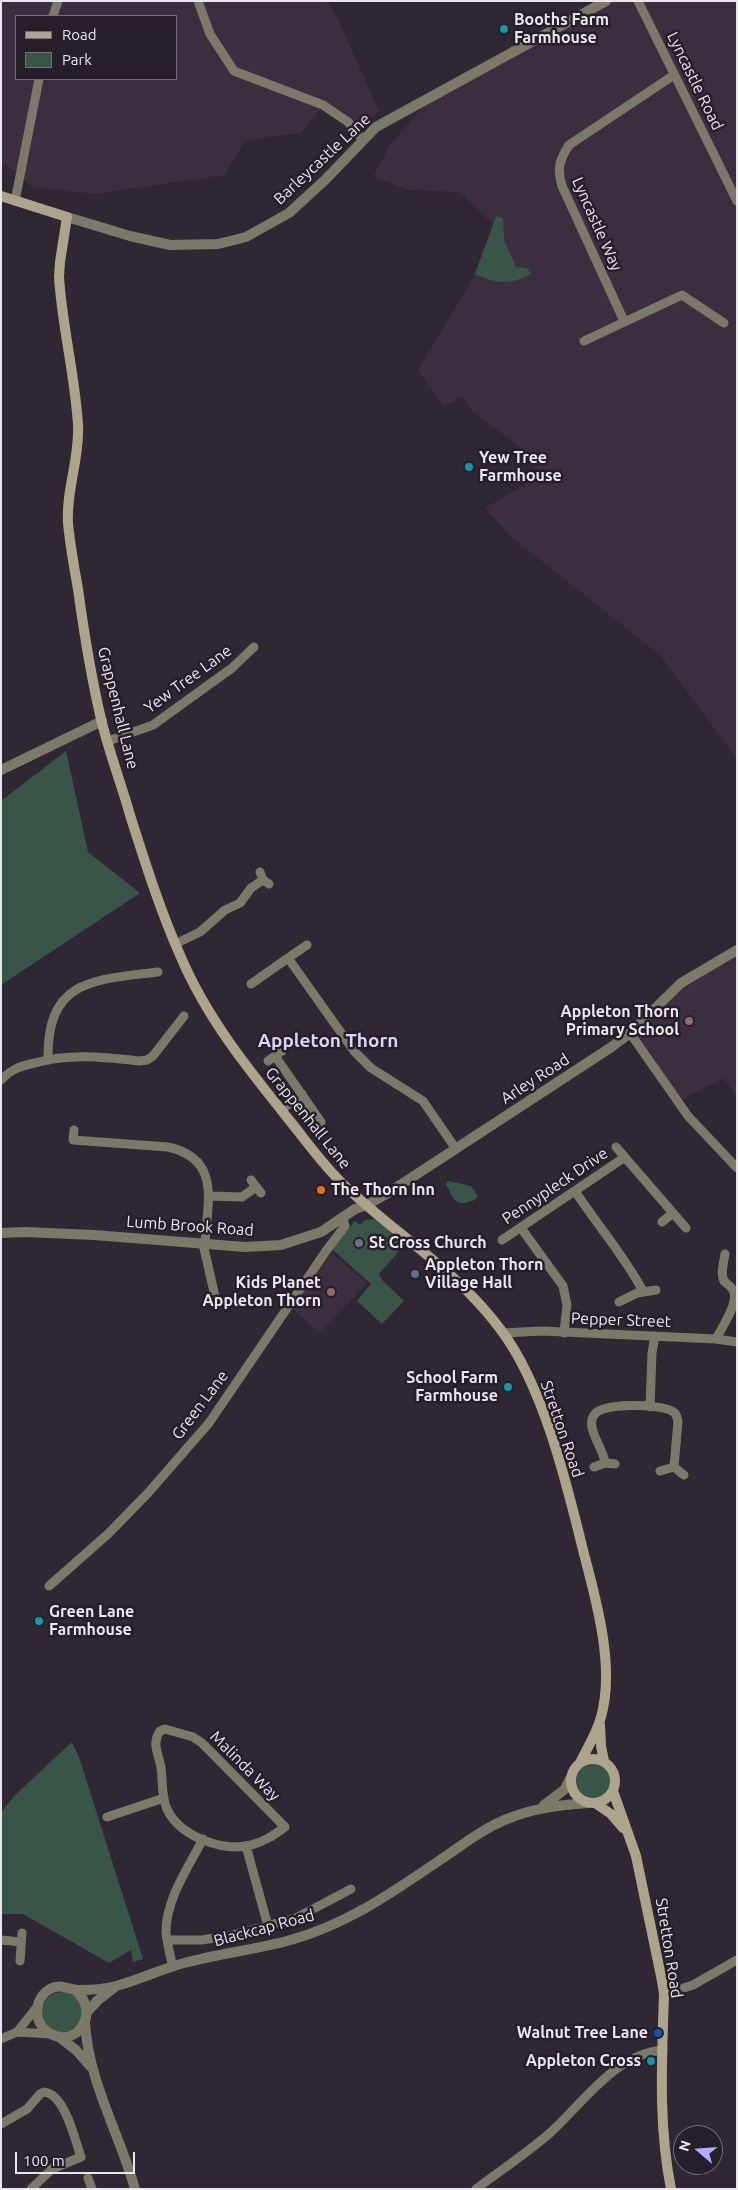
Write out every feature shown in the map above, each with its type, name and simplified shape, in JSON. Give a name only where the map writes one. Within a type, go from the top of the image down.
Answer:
[{"type":"main road","points":[[1,196],[67,218]]},
{"type":"main road","name":"Grappenhall Lane","points":[[67,218],[59,277],[78,426],[77,452],[68,495],[68,525],[87,646],[102,721],[137,837],[175,944],[194,986],[216,1023],[281,1110],[341,1182],[367,1205]]},
{"type":"main road","name":"Stretton Road","points":[[367,1205],[428,1254],[461,1285],[503,1333],[516,1352],[540,1406],[569,1499],[591,1580],[606,1666],[606,1688],[600,1724],[604,1761]]},
{"type":"main road","name":"Stretton Road","points":[[580,1763],[600,1724]]},
{"type":"main road","points":[[592,1758],[604,1761],[614,1772],[616,1779],[613,1792],[602,1802],[592,1803],[582,1800],[573,1790],[571,1777],[580,1763],[592,1758]]},
{"type":"main road","name":"Stretton Road","points":[[613,1792],[641,1875],[664,1994],[661,2093],[665,2153],[671,2189]]},
{"type":"main road","name":"Stretton Road","points":[[592,1803],[611,1814],[628,1835]]},
{"type":"street","points":[[53,15],[58,1]]},
{"type":"street","points":[[198,1],[210,34],[234,71],[323,105],[348,122],[363,140]]},
{"type":"street","name":"Barleycastle Lane","points":[[67,218],[170,245],[218,244],[246,237],[289,213],[325,180],[376,127],[606,1]]},
{"type":"street","name":"Lyncastle Road","points":[[638,1],[737,201]]},
{"type":"street","name":"Lyncastle Way","points":[[624,321],[562,186],[559,175],[560,160],[569,145],[674,75]]},
{"type":"street","points":[[16,201],[39,80]]},
{"type":"street","points":[[584,341],[682,296],[724,323]]},
{"type":"street","name":"Yew Tree Lane","points":[[108,741],[153,725],[232,668],[254,647]]},
{"type":"street","points":[[1,770],[102,721]]},
{"type":"street","points":[[175,944],[200,932],[225,910],[240,903],[251,888],[264,879]]},
{"type":"street","points":[[251,984],[307,945]]},
{"type":"street","name":"Arley Road","points":[[367,1205],[610,1048],[630,1033],[681,983],[737,950]]},
{"type":"street","points":[[288,958],[354,1051],[371,1068],[423,1101],[456,1149]]},
{"type":"street","points":[[48,1059],[48,1041],[52,1021],[58,1006],[69,993],[81,986],[127,976],[159,972]]},
{"type":"street","points":[[2,1078],[16,1068],[48,1059],[91,1055],[139,1061],[147,1060],[153,1056],[184,1016]]},
{"type":"street","points":[[630,1033],[688,1116],[737,1168]]},
{"type":"street","points":[[275,1056],[321,1122]]},
{"type":"street","points":[[281,1110],[302,1094]]},
{"type":"street","points":[[74,1130],[73,1140],[168,1147],[181,1150],[194,1157],[203,1168],[208,1180],[209,1196],[204,1244],[217,1305]]},
{"type":"street","points":[[616,1147],[686,1228]]},
{"type":"street","name":"Pennypleck Drive","points":[[502,1240],[625,1157]]},
{"type":"street","points":[[209,1196],[242,1197],[256,1187]]},
{"type":"street","points":[[575,1191],[593,1220],[623,1256],[643,1291]]},
{"type":"street","name":"Lumb Brook Road","points":[[1,1233],[25,1232],[94,1235],[245,1247],[281,1245],[321,1232],[355,1208],[367,1205]]},
{"type":"street","points":[[662,1222],[673,1213]]},
{"type":"street","name":"Green Lane","points":[[49,1586],[108,1534],[148,1493],[209,1423],[345,1226],[343,1218]]},
{"type":"street","points":[[521,1228],[564,1286],[567,1305],[564,1333]]},
{"type":"street","points":[[716,1339],[734,1302],[735,1294],[722,1275],[725,1254]]},
{"type":"street","points":[[619,1302],[643,1291],[656,1290]]},
{"type":"street","name":"Pepper Street","points":[[503,1333],[542,1331],[716,1339],[737,1342]]},
{"type":"street","points":[[650,1407],[652,1353],[655,1336]]},
{"type":"street","points":[[605,1463],[604,1455],[592,1428],[594,1415],[600,1409],[609,1407],[650,1407],[672,1411],[676,1415],[678,1421],[674,1467]]},
{"type":"street","points":[[594,1467],[605,1463],[615,1464]]},
{"type":"street","points":[[660,1471],[674,1467]]},
{"type":"street","points":[[674,1467],[684,1475]]},
{"type":"street","name":"Malinda Way","points":[[164,1798],[162,1774],[155,1741],[160,1731],[164,1730],[193,1737],[202,1743],[284,1827],[263,1842],[246,1846]]},
{"type":"street","name":"Blackcap Road","points":[[542,1807],[564,1790],[571,1777]]},
{"type":"street","points":[[107,1817],[164,1798],[167,1809],[174,1820],[182,1827],[203,1839],[229,1846],[246,1846],[268,1926]]},
{"type":"street","name":"Blackcap Road","points":[[76,1990],[116,1986],[173,1967],[288,1941],[317,1932],[380,1901],[465,1843],[505,1819],[542,1807],[592,1803]]},
{"type":"street","points":[[173,1967],[167,1940],[167,1925],[173,1898],[203,1839]]},
{"type":"street","points":[[167,1940],[216,1938],[268,1926],[296,1918],[351,1889]]},
{"type":"street","points":[[1,1940],[21,1938],[20,1960]]},
{"type":"street","points":[[664,1994],[693,1985],[737,1960]]},
{"type":"street","points":[[1,2039],[17,2032],[37,2007],[42,1995],[55,1987],[62,1986],[76,1990],[84,1999],[86,2045],[91,2067],[135,2189]]},
{"type":"street","name":"Blackcap Road","points":[[86,2017],[98,2000],[116,1986]]},
{"type":"street","points":[[37,2007],[39,2022],[76,2050],[91,2067]]},
{"type":"street","points":[[17,2032],[55,2035],[74,2033],[86,2017]]},
{"type":"street","points":[[476,2189],[551,2132],[632,2058],[651,2051],[663,2050]]},
{"type":"street","points":[[1,2124],[27,2109],[44,2092],[54,2097],[66,2113],[81,2157],[56,2166],[31,2189]]},
{"type":"street","points":[[88,2178],[92,2189]]},
{"type":"shaded area","points":[[1,1],[327,1],[335,13],[379,111],[357,132],[323,105],[301,133],[246,140],[224,175],[95,194],[32,187],[6,165],[1,164]]},
{"type":"shaded area","points":[[606,1],[737,1],[737,759],[660,655],[510,536],[485,508],[536,478],[537,471],[518,446],[473,411],[462,397],[444,406],[418,371],[475,274],[493,224],[459,192],[408,190],[373,177],[390,145],[434,94]]},
{"type":"shaded area","name":"Appleton Thorn Primary School","points":[[737,950],[737,1096],[723,1078],[678,1102],[630,1033],[670,992]]},
{"type":"shaded area","name":"Kids Planet Appleton Thorn","points":[[332,1252],[367,1283],[320,1333],[293,1309],[317,1269]]},
{"type":"green space","points":[[496,216],[503,218],[504,240],[516,267],[527,268],[531,274],[524,278],[503,282],[490,280],[475,274]]},
{"type":"green space","points":[[66,751],[88,852],[140,893],[1,985],[1,801]]},
{"type":"green space","points":[[448,1181],[471,1186],[478,1196],[473,1201],[459,1203],[451,1195],[446,1184]]},
{"type":"green space","points":[[375,1219],[405,1244],[379,1274],[382,1280],[404,1301],[382,1324],[357,1301],[371,1284],[332,1249],[355,1221],[360,1225],[365,1220]]},
{"type":"green space","points":[[72,1742],[79,1757],[143,1959],[133,1962],[131,1950],[109,1963],[23,1914],[1,1914],[1,1812],[15,1795]]},
{"type":"green space","points":[[594,1764],[601,1765],[607,1769],[611,1775],[611,1789],[607,1795],[601,1799],[594,1800],[587,1799],[581,1795],[577,1789],[576,1782],[577,1775],[581,1769],[587,1765]]},
{"type":"green space","points":[[66,1992],[73,1995],[79,2001],[82,2012],[81,2020],[73,2029],[66,2032],[58,2032],[51,2029],[43,2020],[42,2008],[45,2001],[54,1993]]},
{"type":"place","name":"Booths Farm Farmhouse","points":[[504,29]]},
{"type":"place","name":"Yew Tree Farmhouse","points":[[469,467]]},
{"type":"place","name":"Appleton Thorn Primary School","points":[[689,1021]]},
{"type":"place","name":"The Thorn Inn","points":[[321,1190]]},
{"type":"place","name":"St Cross Church","points":[[359,1243]]},
{"type":"place","name":"Appleton Thorn Village Hall","points":[[415,1274]]},
{"type":"place","name":"Kids Planet Appleton Thorn","points":[[331,1292]]},
{"type":"place","name":"School Farm Farmhouse","points":[[508,1387]]},
{"type":"place","name":"Green Lane Farmhouse","points":[[39,1621]]},
{"type":"place","name":"Walnut Tree Lane","points":[[658,2033]]},
{"type":"place","name":"Appleton Cross","points":[[651,2061]]},
{"type":"district","name":"Appleton Thorn","points":[[328,1041]]}]
